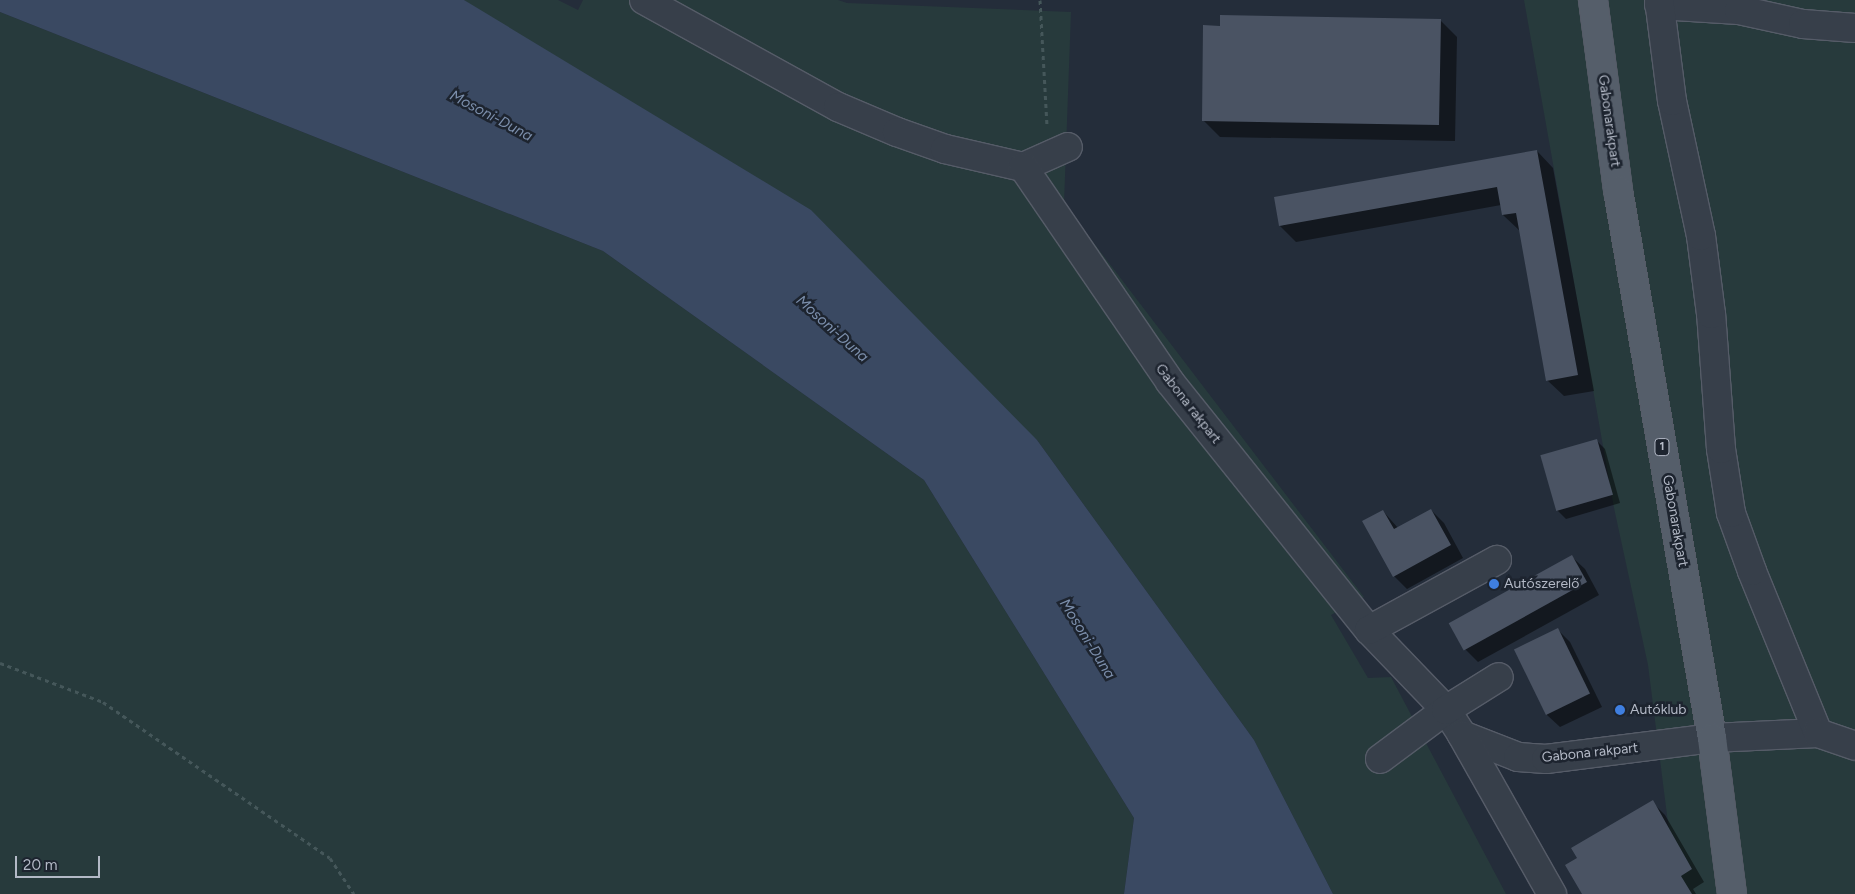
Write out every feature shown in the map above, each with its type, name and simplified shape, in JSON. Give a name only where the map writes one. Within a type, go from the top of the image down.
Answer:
[{"type":"main road","name":"Gabonarakpart","points":[[1593,0],[1618,190],[1712,738],[1732,894]]},
{"type":"street","points":[[644,0],[838,107],[897,132],[945,149],[1023,167],[1058,152]]},
{"type":"street","points":[[1855,28],[1803,24],[1739,10],[1659,2],[1672,101],[1701,236],[1711,314],[1721,449],[1731,513],[1752,571],[1818,733],[1855,746]]},
{"type":"street","name":"Gabona rakpart","points":[[1023,167],[1170,382],[1368,630],[1446,710],[1462,735],[1518,757],[1546,759],[1712,738],[1818,733]]},
{"type":"street","points":[[1368,630],[1497,560]]},
{"type":"street","points":[[1380,759],[1446,710],[1499,677]]},
{"type":"street","points":[[1462,735],[1552,894]]},
{"type":"path","points":[[1040,0],[1058,152]]},
{"type":"path","points":[[0,663],[103,702],[330,858],[354,894]]},
{"type":"shaded area","points":[[464,0],[558,0],[578,10],[583,0],[838,0],[847,3],[1071,12],[1064,204],[1364,597],[1331,615],[1368,678],[1391,677],[1506,894],[1333,894],[1254,740],[1037,440]]},
{"type":"shaded area","points":[[1524,0],[1855,0],[1855,894],[1677,894],[1648,665],[1614,508]]},
{"type":"shaded area","points":[[0,12],[603,251],[924,480],[1134,818],[1124,894],[0,894]]},
{"type":"water","name":"Mosoni-Duna","points":[[0,0],[464,0],[811,210],[1037,440],[1254,740],[1333,894],[1124,894],[1134,818],[924,480],[603,251],[0,12]]},
{"type":"building","points":[[1220,15],[1441,19],[1439,125],[1202,121],[1203,25],[1220,26]]},
{"type":"building","points":[[1537,150],[1578,375],[1546,381],[1516,213],[1502,215],[1497,187],[1279,226],[1274,197]]},
{"type":"building","points":[[1597,439],[1613,495],[1556,511],[1540,455]]},
{"type":"building","points":[[1431,509],[1451,545],[1393,577],[1362,521],[1383,510],[1394,529]]},
{"type":"building","points":[[1572,555],[1587,582],[1464,650],[1449,623]]},
{"type":"building","points":[[1558,628],[1590,694],[1546,715],[1514,649]]},
{"type":"building","points":[[1653,800],[1692,869],[1681,876],[1692,894],[1582,894],[1565,865],[1577,858],[1571,848]]},
{"type":"place","name":"Autószerelő","points":[[1494,584]]},
{"type":"place","name":"Autóklub","points":[[1620,710]]}]
